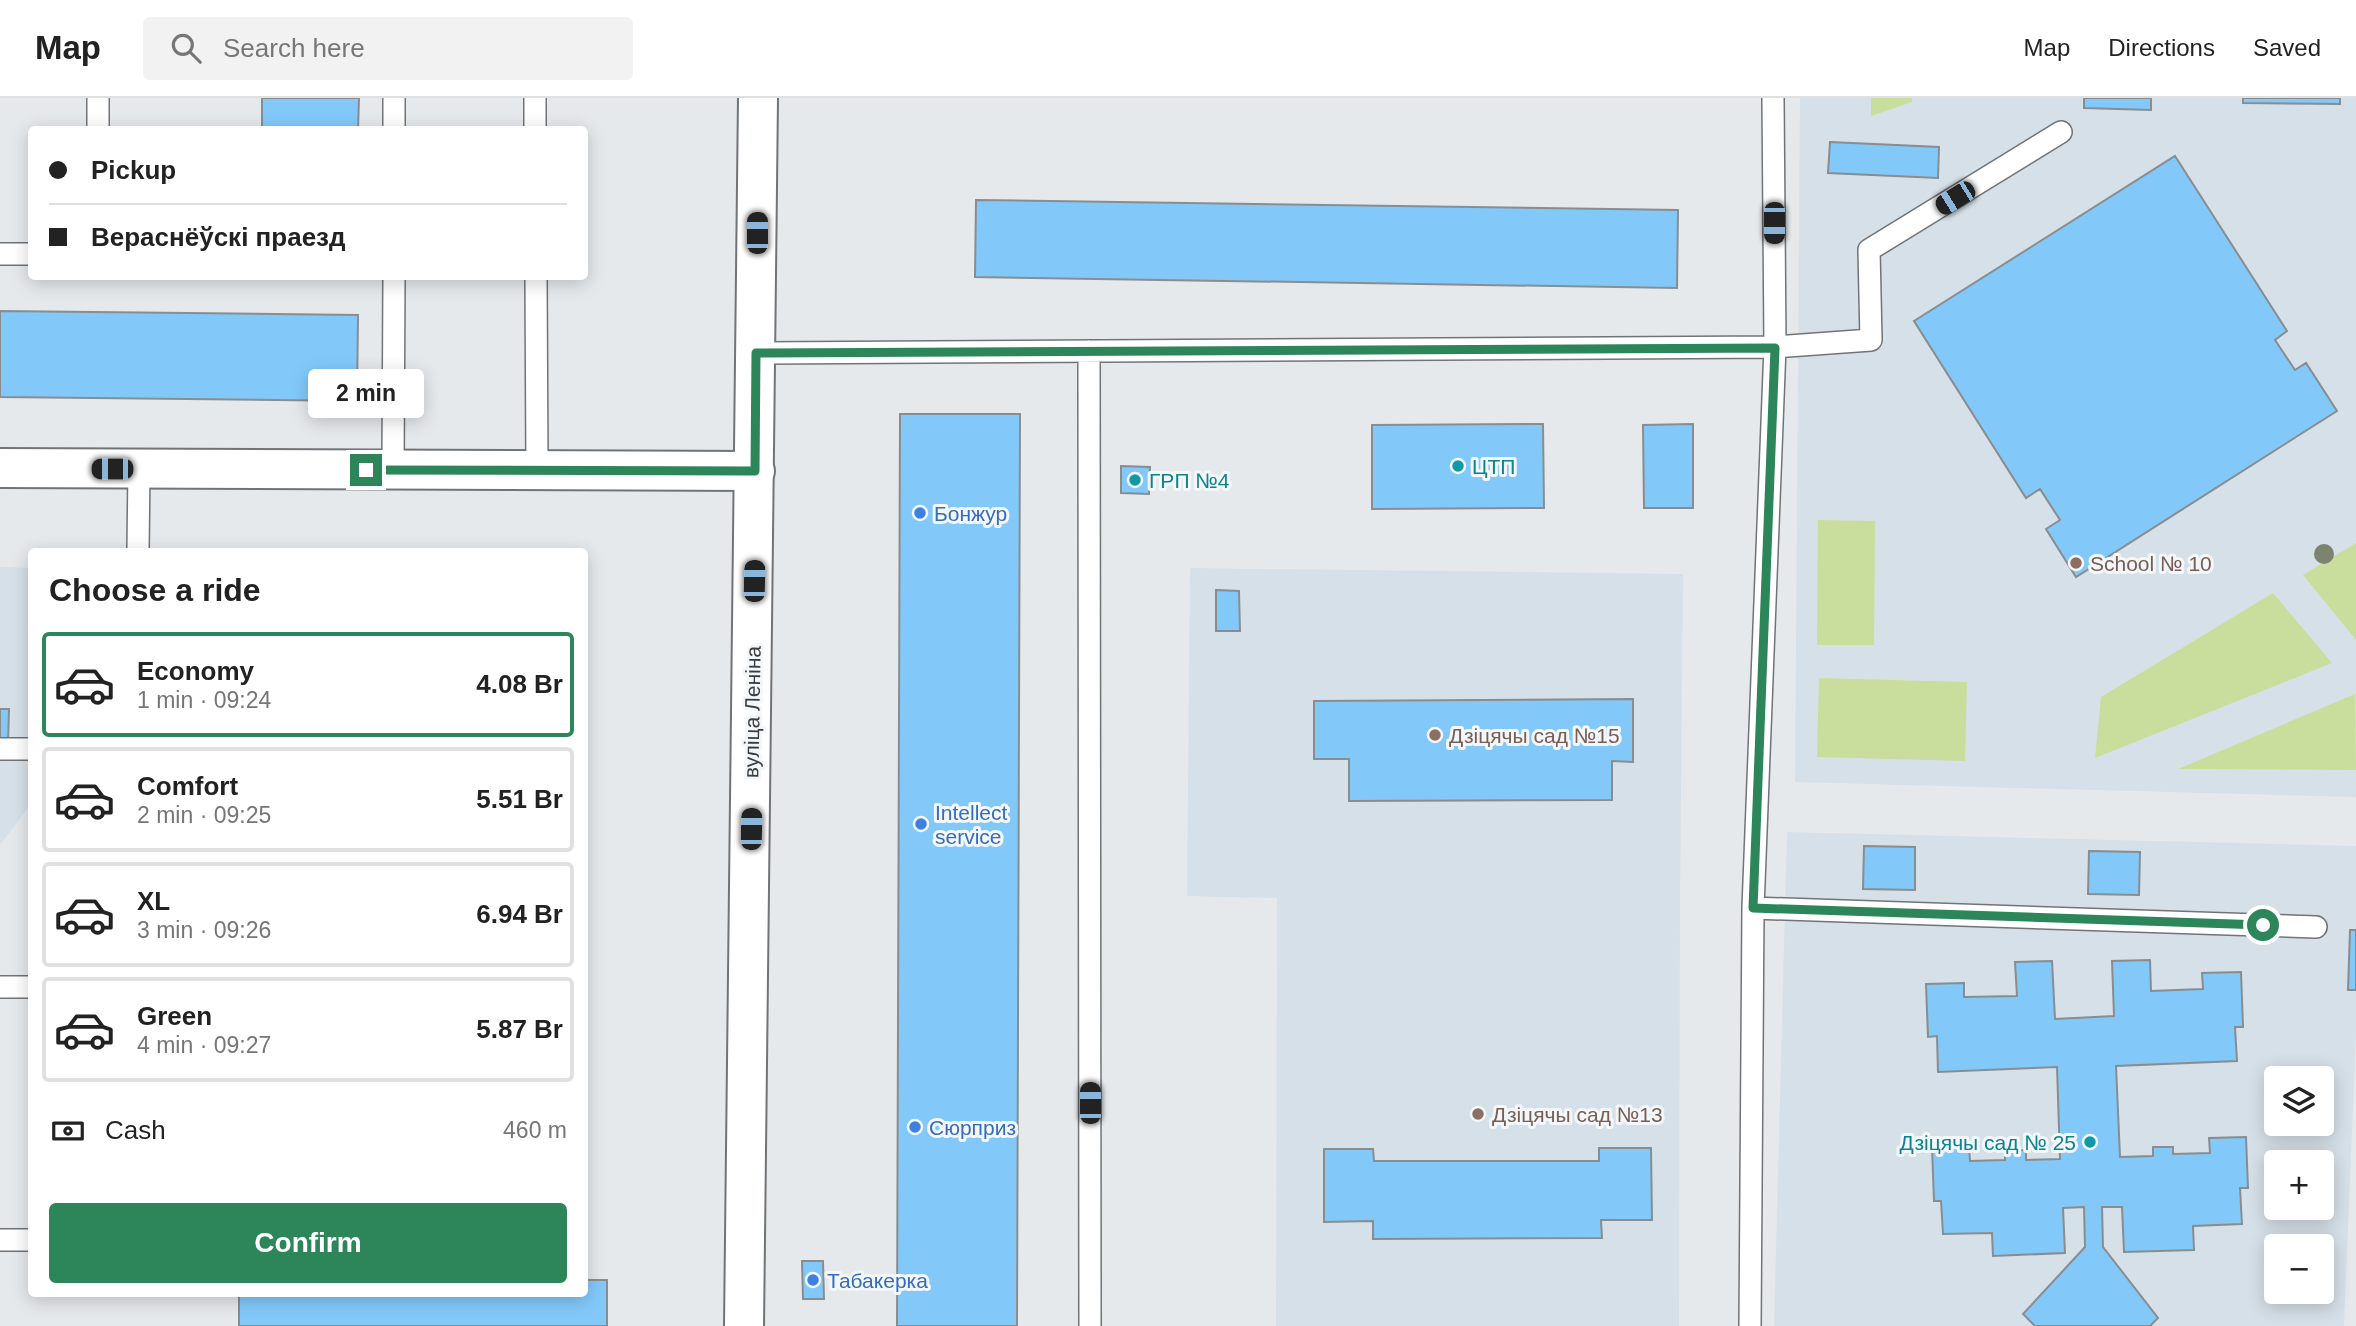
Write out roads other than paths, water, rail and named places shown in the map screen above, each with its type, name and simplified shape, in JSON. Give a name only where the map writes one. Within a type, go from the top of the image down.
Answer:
[{"type":"street","name":"вуліца Леніна","points":[[744,1326],[758,98]]},
{"type":"street","points":[[0,468],[755,471]]},
{"type":"lane","points":[[98,98],[98,126]]},
{"type":"lane","points":[[394,98],[394,126]]},
{"type":"lane","points":[[535,98],[536,126]]},
{"type":"lane","points":[[1749,1326],[1753,908],[1775,348],[1773,98]]},
{"type":"lane","points":[[756,353],[1775,348],[1871,340],[1869,250],[2061,132]]},
{"type":"lane","points":[[0,254],[28,254]]},
{"type":"lane","points":[[393,470],[394,280]]},
{"type":"lane","points":[[536,280],[537,470]]},
{"type":"lane","points":[[1089,351],[1090,1326]]},
{"type":"lane","points":[[138,548],[139,469]]},
{"type":"lane","points":[[0,749],[28,749]]},
{"type":"lane","points":[[1753,908],[2316,927]]},
{"type":"lane","points":[[0,987],[28,987]]},
{"type":"lane","points":[[0,1240],[28,1240]]},
{"type":"place","name":"ЦТП","points":[[1458,466]]},
{"type":"place","name":"ГРП №4","points":[[1135,480]]},
{"type":"place","name":"Бонжур","points":[[920,513]]},
{"type":"place","name":"School № 10","points":[[2076,563]]},
{"type":"place","name":"Дзіцячы сад №15","points":[[1435,735]]},
{"type":"place","name":"Intellect service","points":[[921,824]]},
{"type":"place","name":"Дзіцячы сад №13","points":[[1478,1114]]},
{"type":"place","name":"Сюрприз","points":[[915,1127]]},
{"type":"place","name":"Дзіцячы сад № 25","points":[[2090,1142]]},
{"type":"place","name":"Табакерка","points":[[813,1280]]}]
